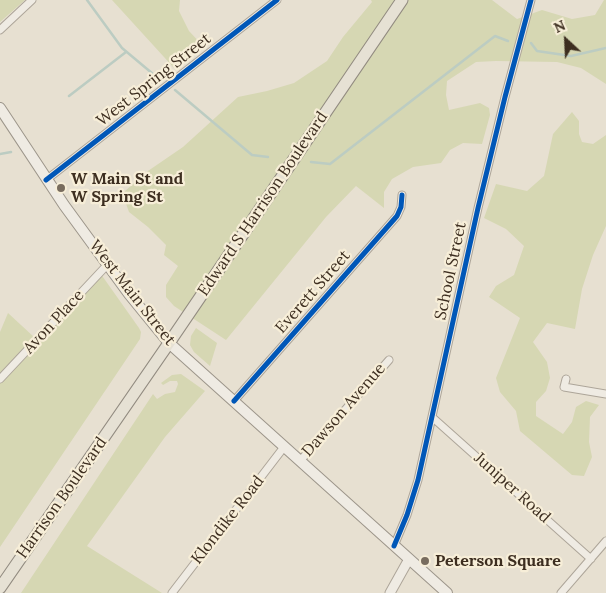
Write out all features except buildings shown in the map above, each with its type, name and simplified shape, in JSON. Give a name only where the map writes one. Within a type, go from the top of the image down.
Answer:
[{"type":"main road","name":"Edward S Harrison Boulevard","points":[[124,408],[402,0]]},
{"type":"main road","name":"West Main Street","points":[[0,108],[46,180],[129,294],[169,343],[447,593]]},
{"type":"main road","name":"Harrison Boulevard","points":[[0,588],[124,408]]},
{"type":"street","points":[[0,30],[32,0]]},
{"type":"street","name":"West Spring Street","points":[[46,180],[277,0]]},
{"type":"street","name":"School Street","points":[[394,546],[414,496],[478,208],[530,0]]},
{"type":"street","name":"Everett Street","points":[[234,401],[397,216],[401,207],[402,195]]},
{"type":"street","name":"Avon Place","points":[[0,379],[108,264]]},
{"type":"street","name":"Dawson Avenue","points":[[300,461],[389,360]]},
{"type":"street","points":[[566,379],[564,387],[606,394]]},
{"type":"street","name":"Juniper Road","points":[[432,417],[591,559]]},
{"type":"street","name":"Klondike Road","points":[[172,593],[284,447]]},
{"type":"street","points":[[561,593],[606,541]]},
{"type":"street","points":[[390,593],[409,559]]},
{"type":"green space","points":[[0,0],[25,0],[0,22]]},
{"type":"green space","points":[[112,0],[180,0],[179,11],[189,31],[204,47],[174,68]]},
{"type":"green space","points":[[371,0],[492,0],[517,19],[542,10],[572,19],[595,15],[604,0],[606,0],[606,84],[581,68],[557,62],[476,62],[447,81],[446,95],[449,110],[480,103],[489,108],[490,115],[482,144],[463,143],[450,150],[441,163],[413,167],[392,179],[384,192],[384,208],[356,186],[326,217],[226,340],[174,306],[166,297],[166,285],[178,266],[164,255],[166,245],[129,212],[124,192],[145,173],[183,147],[238,97],[294,83],[327,61],[343,37],[372,2]]},
{"type":"green space","points":[[572,112],[579,121],[579,134],[582,142],[593,144],[606,135],[606,226],[593,255],[582,289],[575,329],[547,323],[533,342],[547,362],[550,378],[546,391],[536,402],[536,416],[563,434],[572,422],[576,407],[586,401],[599,405],[590,417],[589,442],[592,457],[584,476],[572,475],[520,431],[516,411],[500,392],[496,378],[520,318],[489,297],[496,286],[514,275],[524,246],[506,229],[484,218],[496,184],[527,191],[544,176],[553,134]]},
{"type":"green space","points":[[98,270],[139,328],[141,332],[140,339],[0,547],[0,332],[8,313],[34,337]]},
{"type":"green space","points":[[196,328],[217,343],[210,366],[194,352],[190,345],[191,336]]},
{"type":"green space","points":[[181,374],[205,391],[165,437],[87,546],[162,593],[21,593],[153,394],[157,399],[165,394],[175,392],[178,384],[177,381],[170,381],[163,385],[161,383],[172,375]]},
{"type":"waterway","points":[[87,0],[122,48],[159,79]]},
{"type":"waterway","points":[[311,162],[330,164],[495,36],[508,41]]},
{"type":"waterway","points":[[531,43],[537,51],[571,56],[606,48]]},
{"type":"waterway","points":[[69,96],[126,52]]},
{"type":"waterway","points":[[175,90],[252,155],[268,157]]},
{"type":"waterway","points":[[0,154],[11,152]]},
{"type":"cycle path","points":[[46,180],[277,0]]},
{"type":"cycle path","points":[[394,546],[407,515],[418,480],[478,208],[531,0]]},
{"type":"cycle path","points":[[234,401],[397,216],[401,207],[402,195]]},
{"type":"place","name":"W Main St and W Spring St","points":[[61,188]]},
{"type":"place","name":"Peterson Square","points":[[425,561]]}]
